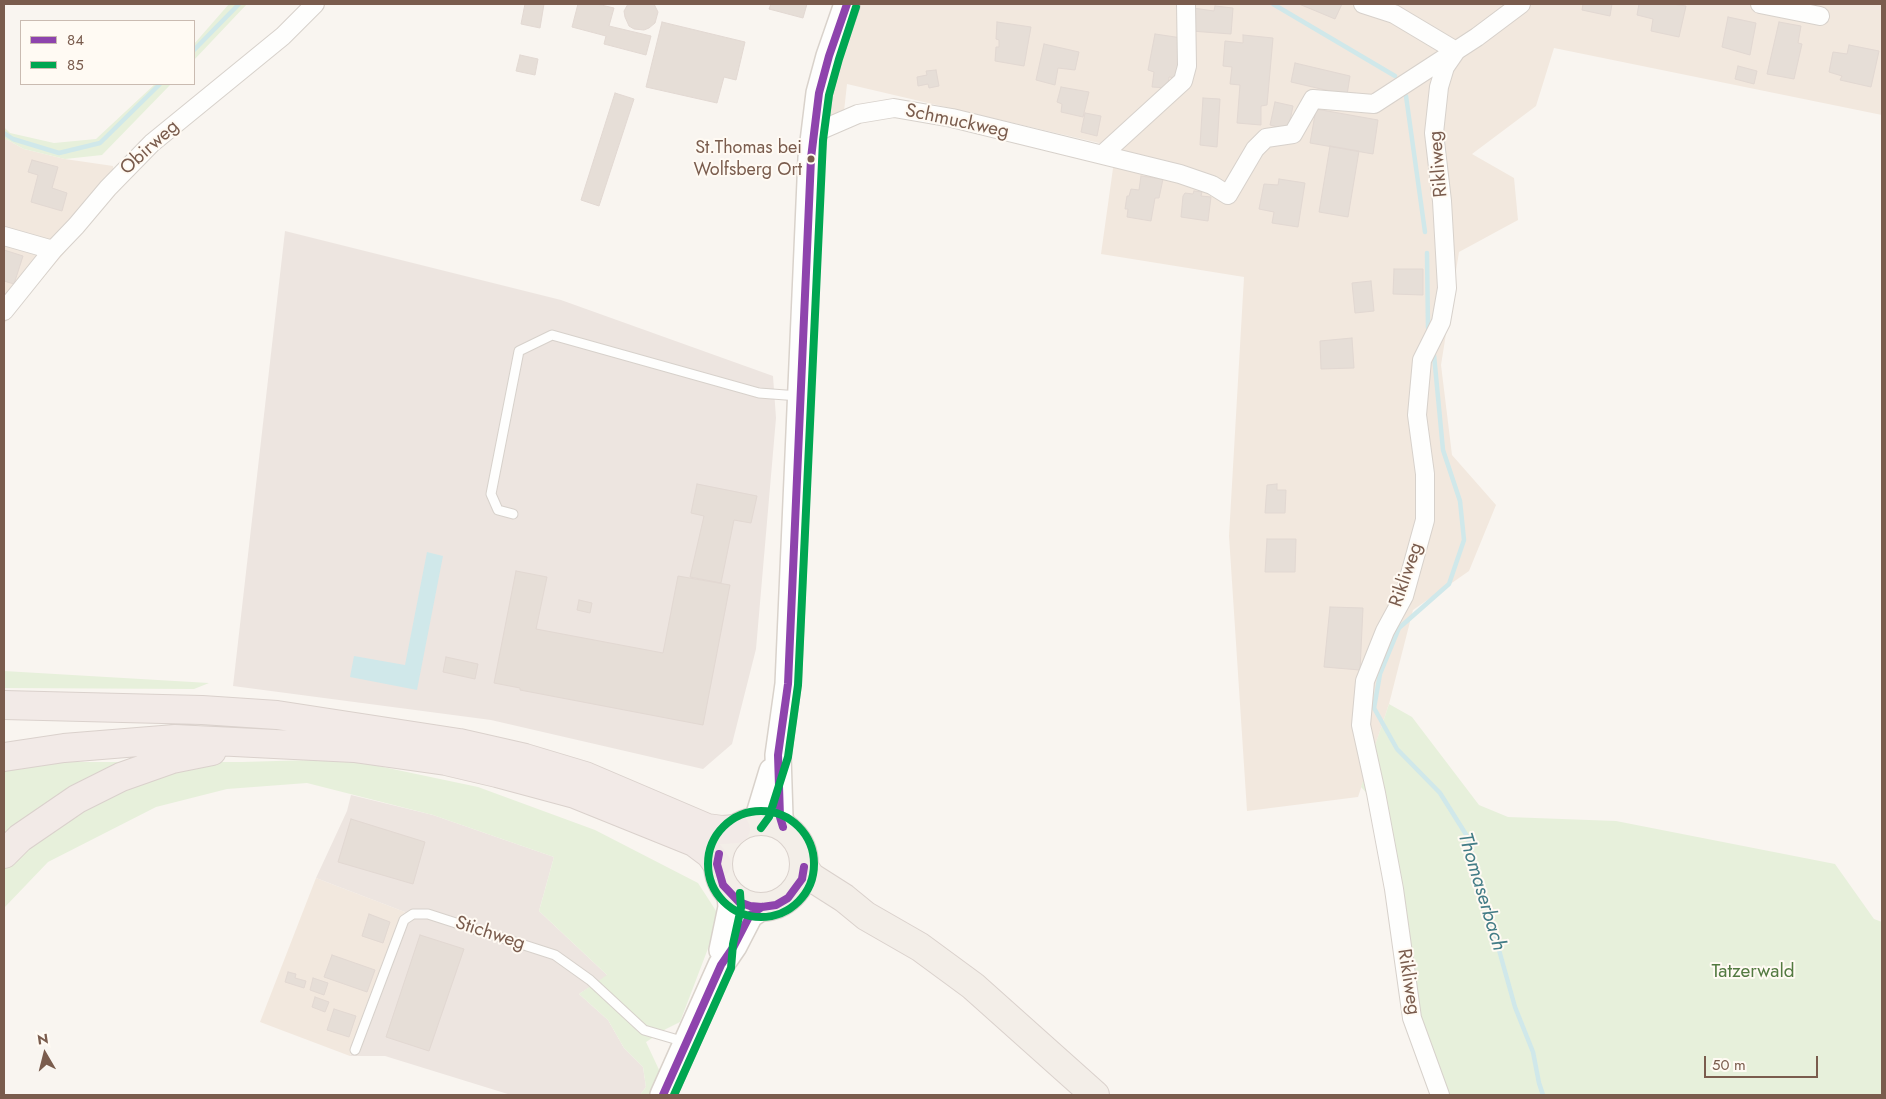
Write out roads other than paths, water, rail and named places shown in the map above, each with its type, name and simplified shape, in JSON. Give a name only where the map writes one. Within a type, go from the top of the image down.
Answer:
[{"type":"highway","points":[[4,705],[202,710],[277,715],[460,743],[526,758],[585,776],[707,828],[722,830],[744,825]]},
{"type":"highway","points":[[4,739],[149,723],[210,722],[345,725]]},
{"type":"highway","points":[[4,757],[64,748],[175,739],[354,748],[446,761],[575,794],[694,842],[710,854],[718,864]]},
{"type":"highway","points":[[4,854],[20,838],[77,799],[121,777],[172,759],[249,743]]},
{"type":"main road","points":[[744,825],[769,821],[783,827],[797,840],[804,858],[802,879],[788,898],[776,905],[762,907],[750,906],[739,902],[723,885],[719,875],[718,864],[722,844],[744,825],[759,814],[778,755],[788,684],[811,158],[819,93],[829,56],[847,4]]},
{"type":"main road","points":[[778,755],[780,818],[783,827]]},
{"type":"main road","points":[[804,867],[811,877],[844,898],[866,916],[920,947],[974,986],[1096,1095]]},
{"type":"main road","points":[[721,965],[731,907],[730,894]]},
{"type":"main road","points":[[788,898],[819,901],[866,916]]},
{"type":"main road","points":[[662,1095],[721,965],[734,946],[750,915],[762,907]]},
{"type":"street","name":"Obirweg","points":[[4,311],[53,250],[108,188],[152,143],[283,36],[315,4]]},
{"type":"street","points":[[1103,154],[1183,81],[1187,66],[1186,4]]},
{"type":"street","points":[[1363,4],[1394,14],[1456,51]]},
{"type":"street","name":"Rikliweg","points":[[1440,1095],[1412,1018],[1394,888],[1361,726],[1365,681],[1385,631],[1404,596],[1425,520],[1425,474],[1417,415],[1421,370],[1422,360],[1441,322],[1447,288],[1442,201],[1434,133],[1439,87],[1444,67],[1456,51],[1521,4]]},
{"type":"street","points":[[1760,4],[1820,16]]},
{"type":"street","name":"Schmuckweg","points":[[814,133],[858,114],[894,108],[952,118],[1180,174],[1212,185],[1228,195],[1255,149],[1266,138],[1293,134],[1313,99],[1374,104],[1456,51]]},
{"type":"street","points":[[4,236],[53,250]]},
{"type":"lane","points":[[512,514],[498,510],[492,494],[519,351],[552,336],[760,393],[802,397]]},
{"type":"lane","name":"Stichweg","points":[[356,1050],[404,920],[413,914],[428,914],[555,955],[590,980],[644,1030],[686,1042]]},
{"type":"water","points":[[427,552],[443,556],[417,690],[350,677],[354,656],[405,665]]},
{"type":"waterway","name":"Thomaserbach","points":[[195,49],[239,4]]},
{"type":"waterway","name":"Thomaserbach","points":[[1273,4],[1395,76]]},
{"type":"waterway","name":"Thomaserbach","points":[[4,133],[13,139],[59,153],[100,143],[159,85]]},
{"type":"waterway","name":"Thomaserbach","points":[[1406,96],[1425,232]]},
{"type":"waterway","name":"Thomaserbach","points":[[1427,253],[1428,328]]},
{"type":"waterway","name":"Thomaserbach","points":[[1434,355],[1443,450],[1460,501],[1464,540],[1449,584],[1399,628],[1380,674],[1374,708],[1397,749],[1440,793],[1467,836],[1515,1007],[1533,1052],[1543,1095]]},
{"type":"place","name":"St.Thomas bei Wolfsberg Ort","points":[[811,159]]},
{"type":"park label","name":"Tatzerwald","points":[[1753,972]]}]
